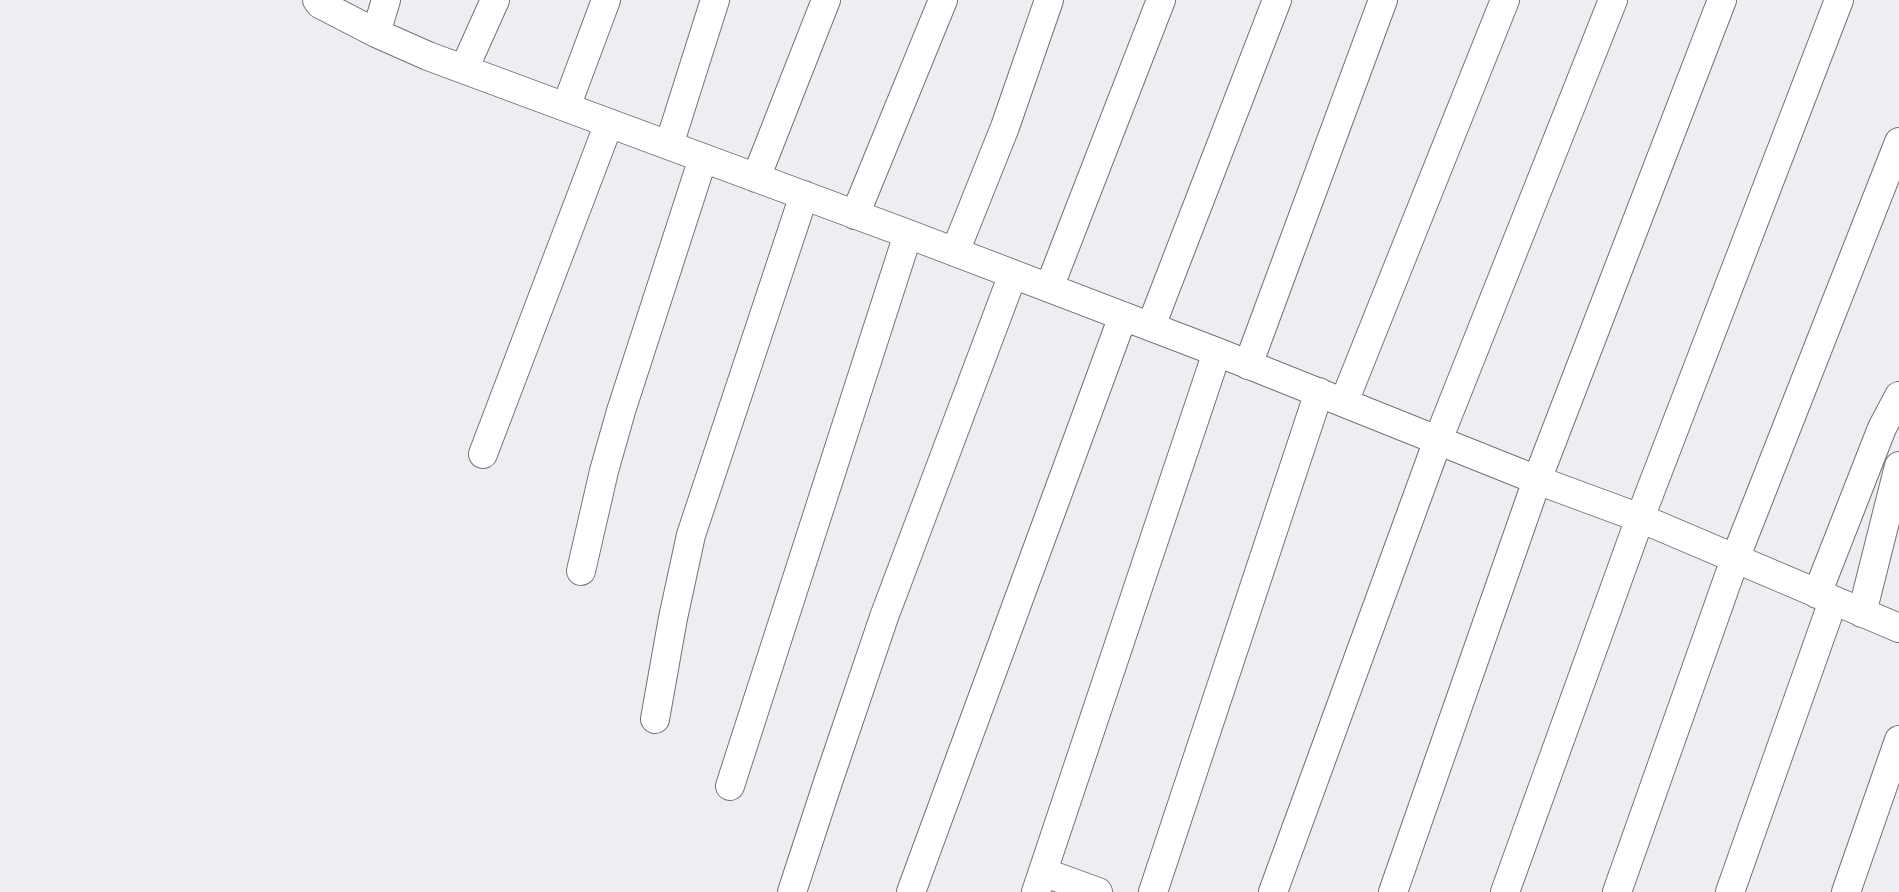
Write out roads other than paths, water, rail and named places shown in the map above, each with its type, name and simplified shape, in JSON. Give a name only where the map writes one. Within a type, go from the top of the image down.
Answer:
[{"type":"street","points":[[317,0],[320,4],[376,33],[428,56],[908,234],[1248,364],[1537,480],[1640,518],[1899,628]]},
{"type":"street","points":[[376,33],[386,0]]},
{"type":"street","points":[[464,69],[495,0]]},
{"type":"street","points":[[566,107],[606,0]]},
{"type":"street","points":[[669,145],[715,0]]},
{"type":"street","points":[[756,178],[826,0]]},
{"type":"street","points":[[855,215],[943,0]]},
{"type":"street","points":[[955,252],[1004,127],[1049,0]]},
{"type":"street","points":[[1049,288],[1161,0]]},
{"type":"street","points":[[1150,326],[1277,0]]},
{"type":"street","points":[[1248,364],[1383,0]]},
{"type":"street","points":[[1344,402],[1505,0]]},
{"type":"street","points":[[1273,892],[1438,440],[1613,0]]},
{"type":"street","points":[[1393,892],[1537,480],[1722,0]]},
{"type":"street","points":[[1505,892],[1640,518],[1839,0]]},
{"type":"street","points":[[483,454],[609,123]]},
{"type":"street","points":[[1617,892],[1735,559],[1899,142]]},
{"type":"street","points":[[581,571],[604,471],[621,411],[703,158]]},
{"type":"street","points":[[654,719],[691,535],[804,195]]},
{"type":"street","points":[[730,786],[908,234]]},
{"type":"street","points":[[792,892],[884,617],[1013,274]]},
{"type":"street","points":[[911,892],[1123,316]]},
{"type":"street","points":[[1098,892],[1040,882],[1217,352]]},
{"type":"street","points":[[1153,892],[1319,392]]},
{"type":"street","points":[[1730,892],[1882,428],[1899,396]]},
{"type":"street","points":[[1862,613],[1899,466]]},
{"type":"street","points":[[1846,892],[1899,740]]}]
